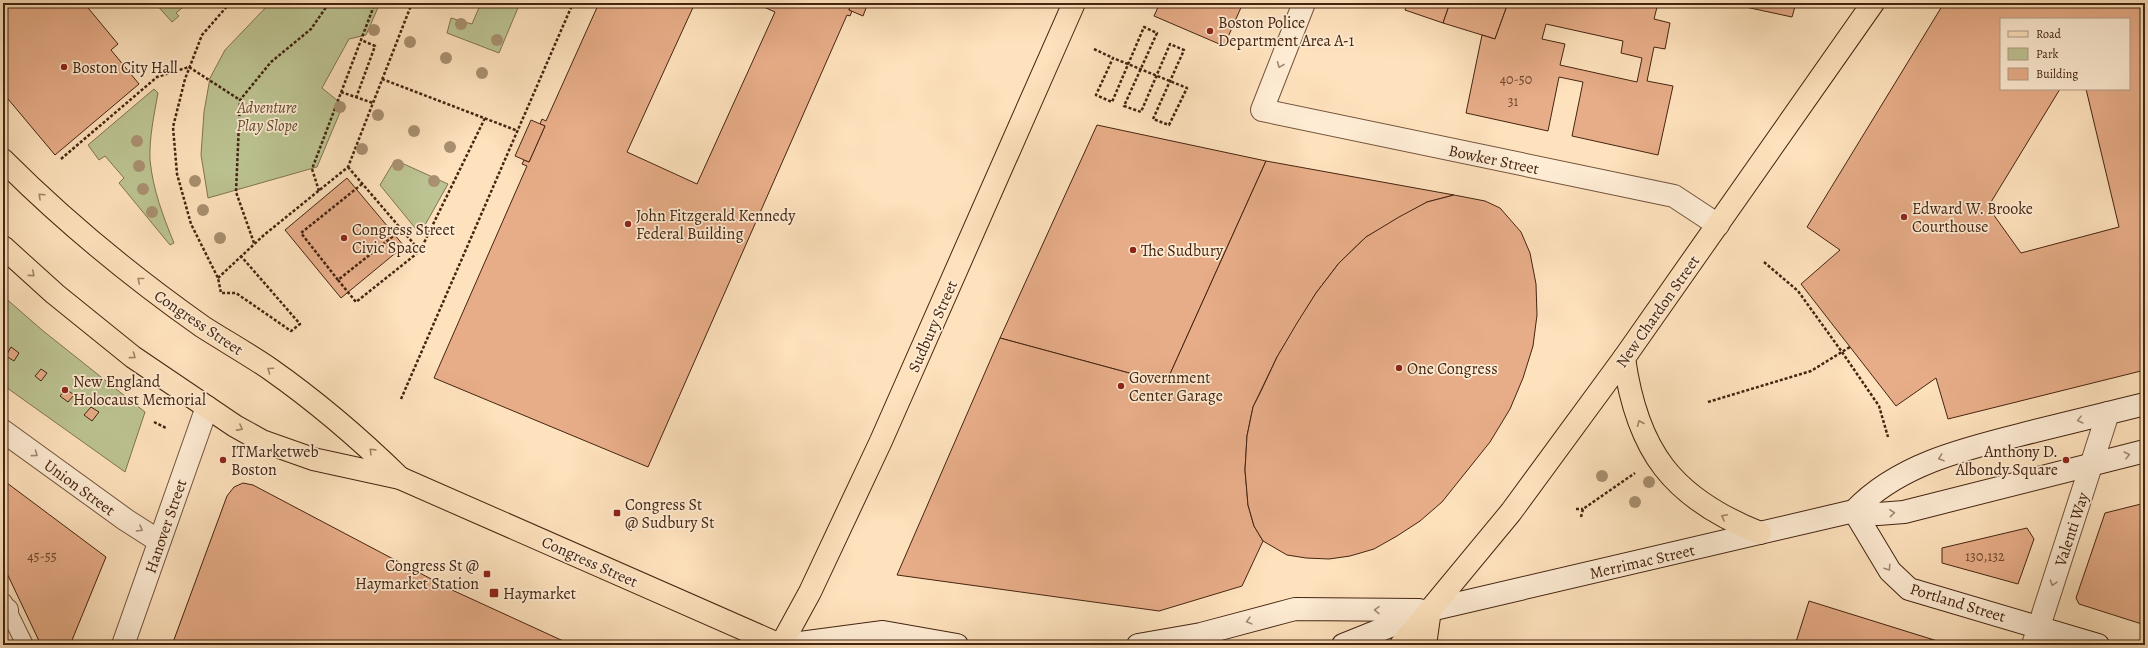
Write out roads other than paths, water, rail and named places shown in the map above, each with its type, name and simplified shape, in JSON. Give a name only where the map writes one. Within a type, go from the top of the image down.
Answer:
[{"type":"main road","name":"Sudbury Street","points":[[781,645],[810,592],[881,441],[1074,3]]},
{"type":"main road","name":"Bowker Street","points":[[1304,3],[1262,110],[1674,196],[1718,225]]},
{"type":"main road","name":"New Chardon Street","points":[[1401,645],[1511,512],[1624,358],[1874,3]]},
{"type":"main road","name":"Congress Street","points":[[3,160],[58,212],[151,289],[204,327],[269,369],[336,418],[400,478]]},
{"type":"main road","name":"Congress Street","points":[[3,248],[107,336],[235,426],[287,451],[400,478],[781,645]]},
{"type":"main road","points":[[1624,358],[1628,386],[1635,412],[1651,448],[1670,475],[1679,485],[1711,510],[1760,533]]},
{"type":"main road","name":"Merrimac Street","points":[[1854,510],[1884,484],[1932,461],[1999,440],[2145,404]]},
{"type":"main road","name":"Hanover Street","points":[[122,645],[207,407]]},
{"type":"main road","name":"Valenti Way","points":[[2036,636],[2108,413]]},
{"type":"main road","name":"Union Street","points":[[3,431],[130,523],[151,536],[160,539]]},
{"type":"main road","name":"Merrimac Street","points":[[1430,610],[1854,510],[1878,514],[1904,512],[2145,451]]},
{"type":"main road","name":"Portland Street","points":[[1854,510],[1890,571],[1910,589],[2036,636],[2098,645]]},
{"type":"main road","points":[[1138,645],[1201,634],[1295,608],[1430,610]]},
{"type":"main road","points":[[1343,645],[1430,610]]},
{"type":"main road","points":[[1425,645],[1430,610]]},
{"type":"main road","points":[[784,645],[883,632],[957,645]]},
{"type":"lane","points":[[4,609],[25,645]]},
{"type":"place","name":"Boston Police Department Area A-1","points":[[1210,31]]},
{"type":"place","name":"Boston City Hall","points":[[64,67]]},
{"type":"place","name":"Edward W. Brooke Courthouse","points":[[1904,217]]},
{"type":"place","name":"John Fitzgerald Kennedy Federal Building","points":[[628,224]]},
{"type":"place","name":"Congress Street Civic Space","points":[[344,238]]},
{"type":"place","name":"The Sudbury","points":[[1133,250]]},
{"type":"place","name":"One Congress","points":[[1399,368]]},
{"type":"place","name":"Government Center Garage","points":[[1121,386]]},
{"type":"place","name":"New England Holocaust Memorial","points":[[65,390]]},
{"type":"place","name":"ITMarketweb Boston","points":[[223,460]]},
{"type":"place","name":"Anthony D. Albondy Square","points":[[2066,460]]},
{"type":"place","name":"Congress St @ Sudbury St","points":[[617,513]]},
{"type":"place","name":"Congress St @ Haymarket Station","points":[[487,574]]},
{"type":"place","name":"Haymarket","points":[[494,593]]},
{"type":"park label","name":"Adventure Play Slope","points":[[267,116]]}]
